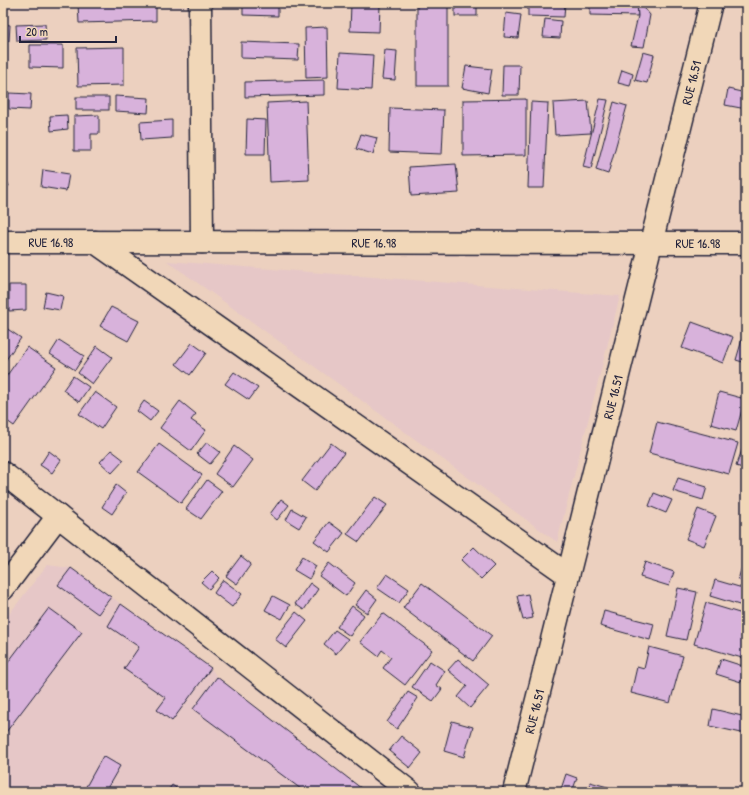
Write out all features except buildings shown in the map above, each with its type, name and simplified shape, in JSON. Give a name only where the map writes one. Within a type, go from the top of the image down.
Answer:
[{"type":"street","points":[[200,3],[202,242]]},
{"type":"street","name":"RUE 16.51","points":[[514,792],[712,3]]},
{"type":"street","name":"RUE 16.98","points":[[3,242],[746,243]]},
{"type":"street","points":[[95,242],[568,575]]},
{"type":"street","points":[[3,473],[410,792]]},
{"type":"street","points":[[3,588],[58,516]]},
{"type":"shaded area","points":[[167,261],[620,296],[557,542],[347,390]]},
{"type":"shaded area","points":[[47,565],[71,568],[211,668],[217,677],[366,792],[3,792],[3,622]]}]
